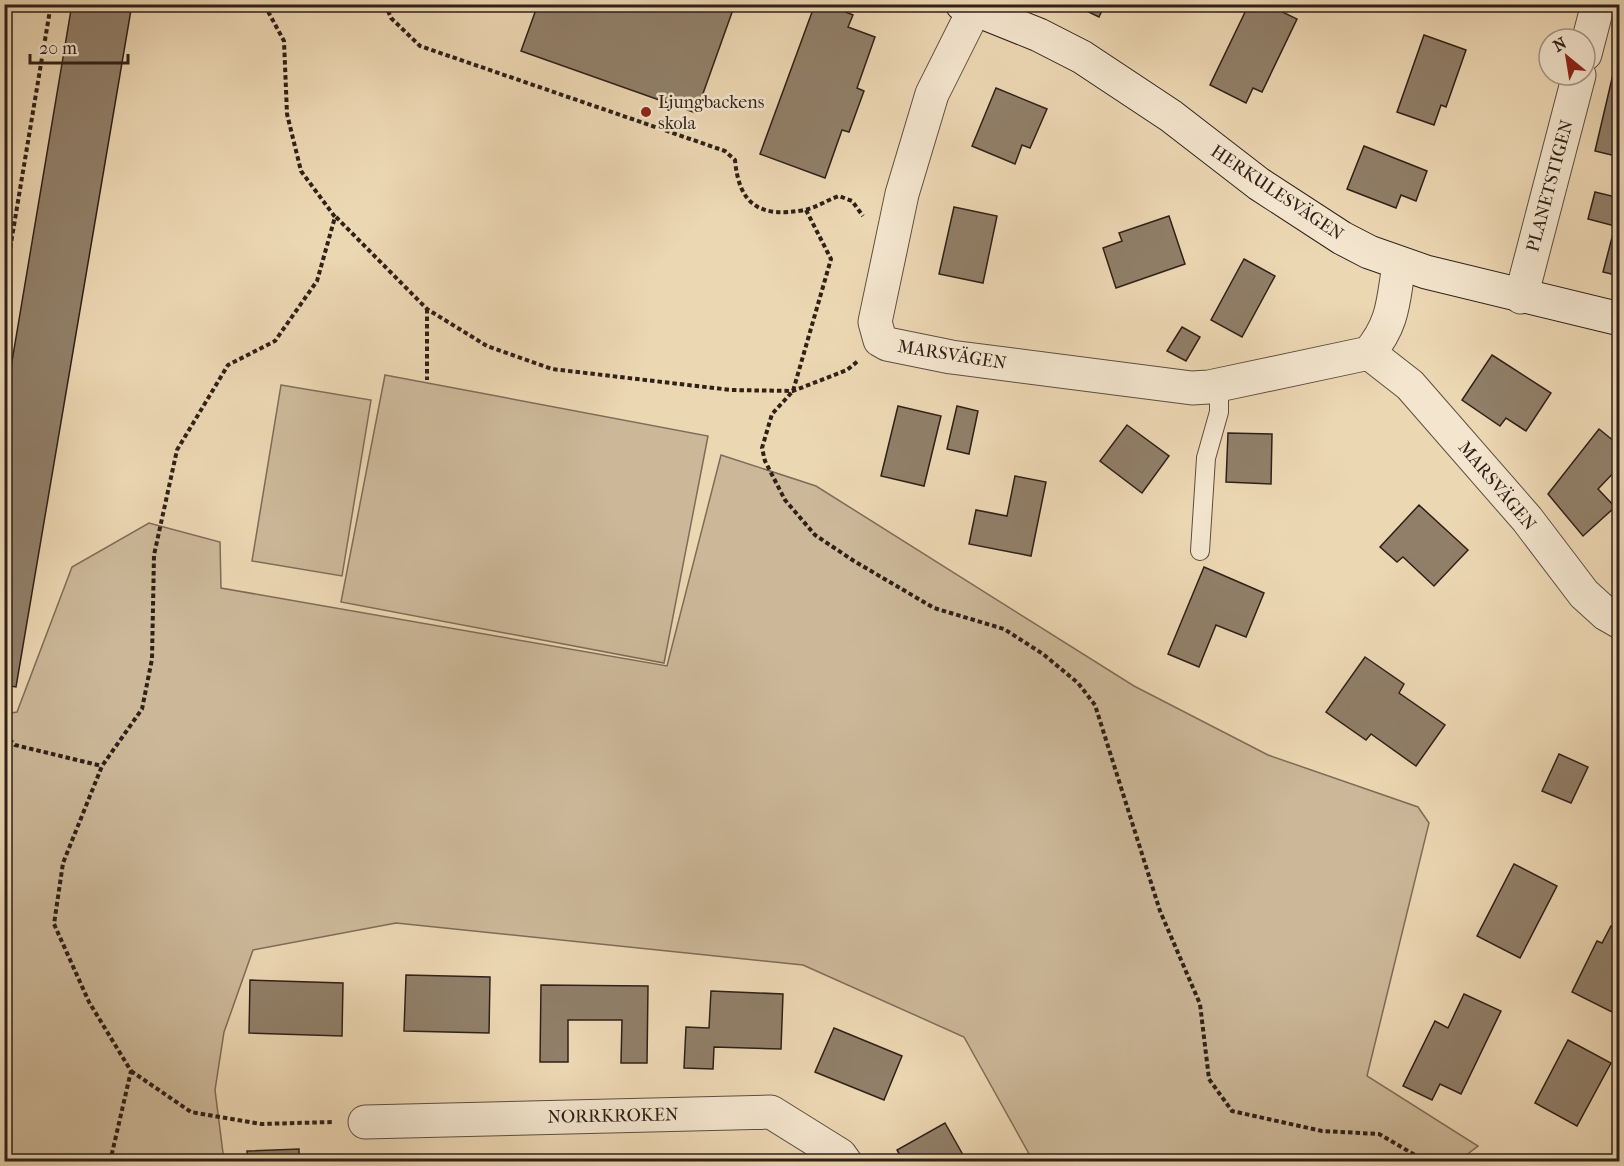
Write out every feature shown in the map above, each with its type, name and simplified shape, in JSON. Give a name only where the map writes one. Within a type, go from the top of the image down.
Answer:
[{"type":"street","points":[[1592,27],[1598,4]]},
{"type":"street","name":"HERKULESVÄGEN","points":[[971,6],[1039,35],[1082,57],[1171,116],[1211,149],[1309,217],[1369,252],[1399,265],[1521,297],[1620,319]]},
{"type":"street","name":"MARSVÄGEN","points":[[971,6],[956,51],[932,94],[902,194],[876,308],[876,330],[880,340],[887,345],[951,357],[1192,388],[1219,385],[1369,353],[1417,392],[1527,519],[1584,594],[1606,614],[1620,622]]},
{"type":"street","name":"PLANETSTIGEN","points":[[1521,297],[1577,87]]},
{"type":"street","points":[[1369,353],[1388,326],[1394,309],[1399,265]]},
{"type":"street","name":"NORRKROKEN","points":[[365,1122],[771,1112],[840,1155],[845,1161]]},
{"type":"lane","points":[[1200,550],[1206,458],[1219,412],[1219,385]]},
{"type":"path","points":[[4,285],[51,4]]},
{"type":"path","points":[[264,4],[284,41],[287,114],[301,171],[335,217],[427,309],[487,346],[552,369],[731,390],[793,391],[848,370],[880,340]]},
{"type":"path","points":[[385,4],[391,18],[420,46],[725,152],[735,160],[736,179],[746,196],[758,209],[778,212],[806,210],[839,196],[862,212],[863,222]]},
{"type":"path","points":[[806,210],[831,259],[793,391],[772,414],[762,448],[765,461],[784,500],[815,535],[934,608],[1004,629],[1043,654],[1078,683],[1095,705],[1160,911],[1200,1004],[1209,1078],[1232,1111],[1322,1131],[1379,1134],[1426,1161]]},
{"type":"path","points":[[335,217],[317,281],[275,341],[228,365],[177,450],[154,555],[152,659],[142,709],[102,766],[63,863],[54,924],[89,1002],[131,1071],[191,1112],[261,1124],[365,1122]]},
{"type":"path","points":[[427,309],[428,380]]},
{"type":"path","points":[[4,734],[15,745],[102,766]]},
{"type":"path","points":[[110,1161],[131,1071]]},
{"type":"shaded area","points":[[385,375],[708,436],[664,663],[341,602]]},
{"type":"shaded area","points":[[281,385],[371,400],[342,576],[252,561]]},
{"type":"shaded area","points":[[721,455],[816,486],[1134,686],[1268,755],[1418,807],[1429,823],[1367,1076],[1478,1146],[1457,1162],[1033,1161],[964,1037],[803,965],[396,923],[253,950],[224,1032],[215,1090],[224,1161],[5,1161],[5,714],[17,712],[72,567],[149,523],[220,542],[221,588],[667,666]]},
{"type":"building","points":[[72,4],[132,4],[16,687],[4,685],[4,409]]},
{"type":"building","points":[[538,4],[735,4],[696,113],[521,51]]},
{"type":"building","points":[[815,4],[826,4],[853,15],[848,27],[875,37],[857,88],[864,91],[849,132],[842,130],[825,178],[760,154]]},
{"type":"building","points":[[1072,4],[1105,4],[1099,17]]},
{"type":"building","points":[[1249,4],[1266,4],[1297,19],[1262,92],[1253,88],[1246,103],[1210,85]]},
{"type":"building","points":[[1424,35],[1466,50],[1446,107],[1441,105],[1434,125],[1397,112]]},
{"type":"building","points":[[1614,70],[1620,72],[1620,157],[1595,151]]},
{"type":"building","points":[[996,88],[1047,109],[1030,148],[1022,145],[1015,164],[972,146]]},
{"type":"building","points":[[1364,146],[1427,171],[1416,201],[1401,195],[1396,208],[1347,189]]},
{"type":"building","points":[[1595,192],[1620,198],[1620,276],[1603,272],[1615,226],[1588,219]]},
{"type":"building","points":[[954,207],[997,216],[983,283],[939,274]]},
{"type":"building","points":[[1169,216],[1185,264],[1116,288],[1103,248],[1122,241],[1119,233]]},
{"type":"building","points":[[1244,259],[1275,276],[1242,337],[1211,320]]},
{"type":"building","points":[[1182,327],[1200,337],[1186,361],[1167,351]]},
{"type":"building","points":[[1492,355],[1551,393],[1526,431],[1506,418],[1500,426],[1462,400]]},
{"type":"building","points":[[898,406],[941,416],[924,486],[881,476]]},
{"type":"building","points":[[957,406],[978,411],[969,454],[947,449]]},
{"type":"building","points":[[1127,425],[1169,456],[1142,493],[1100,461]]},
{"type":"building","points":[[1599,429],[1620,446],[1620,466],[1598,489],[1615,507],[1583,536],[1548,494]]},
{"type":"building","points":[[1228,433],[1272,434],[1271,484],[1226,482]]},
{"type":"building","points":[[1015,476],[1046,482],[1031,556],[969,544],[976,510],[1007,516]]},
{"type":"building","points":[[1419,505],[1468,550],[1434,586],[1403,557],[1397,562],[1380,547]]},
{"type":"building","points":[[1204,567],[1264,593],[1246,637],[1216,625],[1199,667],[1168,654]]},
{"type":"building","points":[[1365,657],[1404,684],[1399,693],[1445,725],[1416,766],[1371,734],[1366,740],[1326,712]]},
{"type":"building","points":[[1559,754],[1588,767],[1571,803],[1542,791]]},
{"type":"building","points":[[1514,864],[1557,886],[1520,958],[1477,936]]},
{"type":"building","points":[[1611,926],[1620,930],[1620,997],[1612,1012],[1572,992],[1597,941],[1602,943]]},
{"type":"building","points":[[406,975],[490,977],[489,1033],[404,1031]]},
{"type":"building","points":[[250,980],[343,983],[342,1036],[249,1033]]},
{"type":"building","points":[[541,985],[648,986],[647,1063],[621,1063],[622,1020],[568,1020],[568,1062],[540,1062]]},
{"type":"building","points":[[711,991],[783,994],[781,1049],[714,1047],[713,1069],[684,1068],[686,1027],[709,1028]]},
{"type":"building","points":[[1464,994],[1501,1011],[1461,1094],[1440,1084],[1432,1100],[1403,1086],[1435,1021],[1448,1028]]},
{"type":"building","points":[[834,1028],[902,1056],[884,1100],[815,1072]]},
{"type":"building","points":[[1568,1040],[1611,1063],[1577,1126],[1535,1103]]},
{"type":"building","points":[[945,1123],[967,1162],[904,1162],[897,1150]]},
{"type":"building","points":[[299,1149],[299,1162],[248,1162],[247,1151]]},
{"type":"place","name":"Ljungbackens skola","points":[[646,112]]}]
